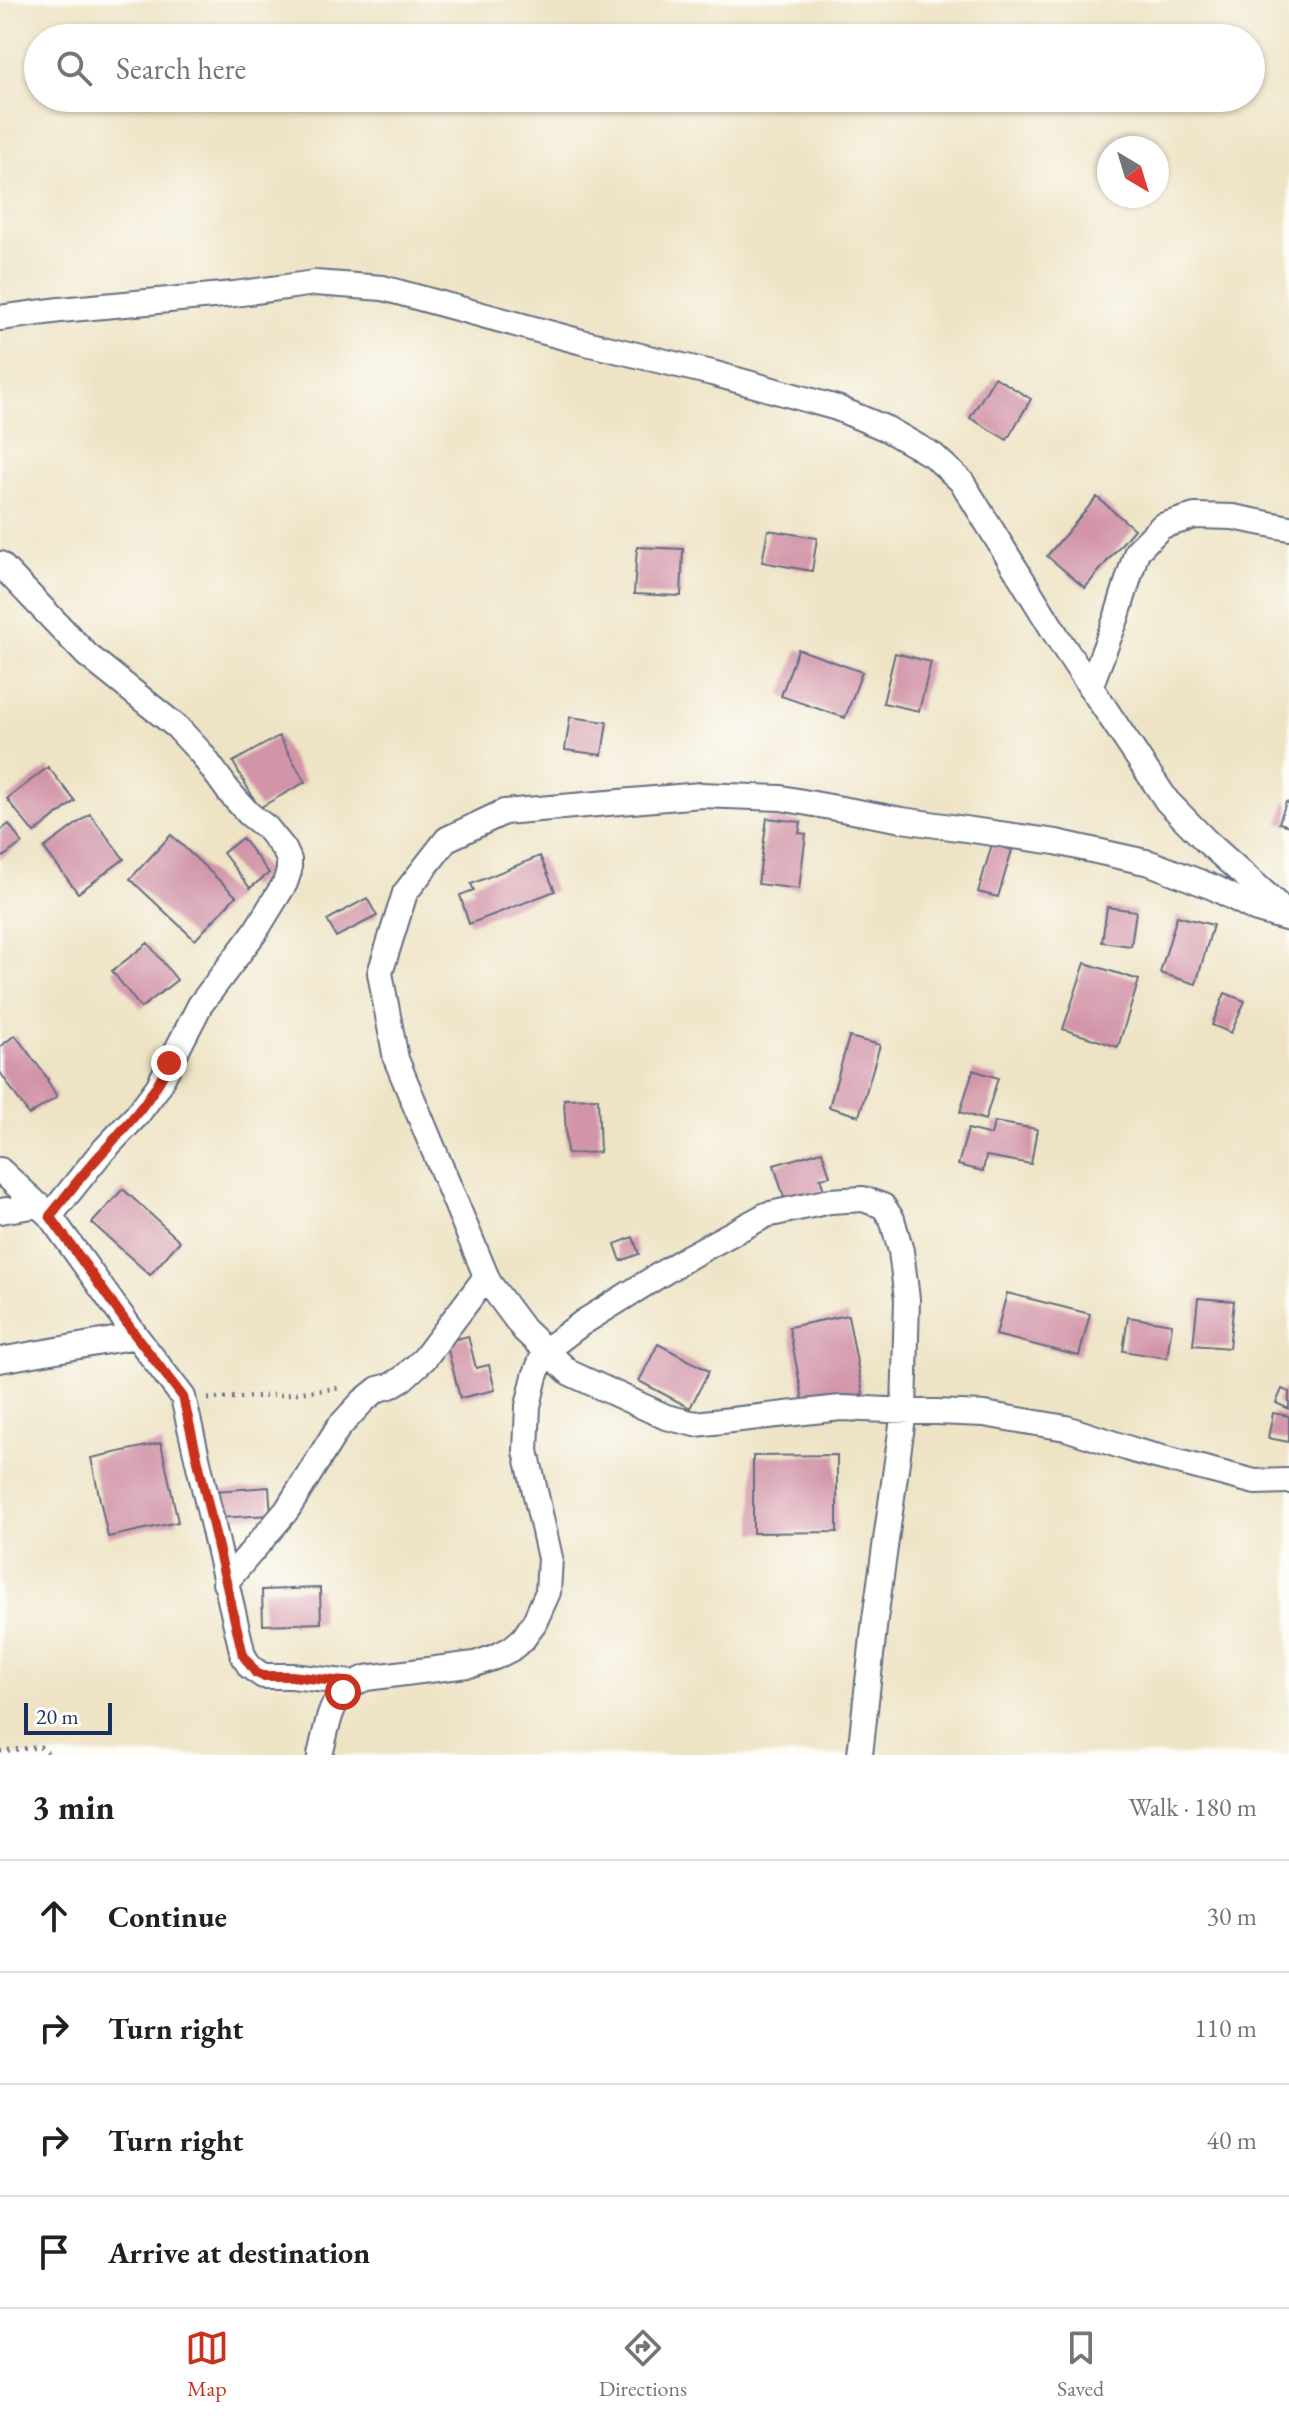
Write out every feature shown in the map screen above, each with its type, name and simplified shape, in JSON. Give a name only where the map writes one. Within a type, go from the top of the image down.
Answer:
[{"type":"street","points":[[0,318],[315,283],[383,288],[582,342],[712,373],[837,408],[887,429],[934,456],[962,482],[1090,687],[1167,801],[1289,917]]},
{"type":"street","points":[[1090,687],[1137,551],[1162,526],[1195,516],[1233,517],[1289,528]]},
{"type":"street","points":[[0,564],[87,655],[177,727],[201,753],[230,793],[267,828],[289,860],[285,883],[255,932],[200,1005],[158,1087],[137,1115],[44,1210],[0,1211]]},
{"type":"street","points":[[1289,917],[1257,910],[1215,888],[1150,863],[1056,842],[902,820],[781,798],[701,795],[504,812],[447,839],[405,893],[380,973],[396,1059],[486,1277],[524,1330],[570,1373],[666,1417],[695,1424],[841,1408],[984,1414],[1066,1428],[1136,1451],[1255,1482],[1289,1481]]},
{"type":"street","points":[[0,1170],[44,1210],[183,1397],[243,1655],[256,1673],[263,1676],[352,1683],[366,1678],[475,1664],[511,1649],[534,1623],[548,1592],[550,1558],[526,1451],[526,1434],[531,1391],[545,1351],[582,1323],[690,1256],[766,1215],[830,1201],[863,1199],[883,1206],[892,1219],[901,1251],[907,1299],[904,1411],[860,1755]]},
{"type":"street","points":[[225,1583],[287,1510],[338,1428],[363,1401],[378,1389],[402,1379],[424,1359],[486,1277]]},
{"type":"street","points":[[0,1360],[136,1336]]},
{"type":"street","points":[[320,1755],[331,1712],[336,1701],[352,1683]]},
{"type":"path","points":[[183,1397],[230,1398],[329,1388],[378,1389]]},
{"type":"path","points":[[0,1751],[40,1747],[50,1755]]},
{"type":"building","points":[[995,377],[1031,399],[1007,440],[970,418]]},
{"type":"building","points":[[1097,497],[1134,529],[1085,588],[1047,556]]},
{"type":"building","points":[[768,530],[817,538],[812,571],[762,562]]},
{"type":"building","points":[[637,547],[683,549],[681,596],[634,594]]},
{"type":"building","points":[[798,649],[862,672],[845,718],[781,696]]},
{"type":"building","points":[[895,653],[931,662],[919,711],[883,703]]},
{"type":"building","points":[[570,717],[607,722],[602,755],[565,750]]},
{"type":"building","points":[[279,736],[305,782],[259,808],[233,762]]},
{"type":"building","points":[[48,767],[75,801],[34,833],[7,799]]},
{"type":"building","points":[[1286,802],[1289,803],[1289,826],[1279,823]]},
{"type":"building","points":[[90,814],[124,859],[78,893],[44,848]]},
{"type":"building","points":[[767,818],[801,822],[799,833],[806,834],[799,889],[758,884]]},
{"type":"building","points":[[9,824],[22,843],[0,859],[0,831]]},
{"type":"building","points":[[171,835],[236,896],[195,940],[130,879]]},
{"type":"building","points":[[242,838],[269,873],[250,888],[223,853]]},
{"type":"building","points":[[992,844],[1012,850],[998,897],[978,892]]},
{"type":"building","points":[[540,856],[555,891],[469,924],[460,895],[474,890],[471,884]]},
{"type":"building","points":[[367,898],[377,916],[336,937],[327,920]]},
{"type":"building","points":[[1107,907],[1136,911],[1131,946],[1102,942]]},
{"type":"building","points":[[1177,916],[1213,925],[1196,984],[1160,973]]},
{"type":"building","points":[[148,943],[177,980],[141,1008],[112,971]]},
{"type":"building","points":[[1085,963],[1139,980],[1118,1047],[1063,1029]]},
{"type":"building","points":[[1225,993],[1245,1001],[1231,1033],[1212,1025]]},
{"type":"building","points":[[15,1035],[48,1079],[57,1097],[29,1115],[0,1072],[0,1047]]},
{"type":"building","points":[[849,1037],[880,1045],[859,1116],[829,1107]]},
{"type":"building","points":[[973,1070],[998,1078],[985,1120],[960,1112]]},
{"type":"building","points":[[598,1098],[600,1152],[567,1154],[564,1099]]},
{"type":"building","points":[[994,1122],[1037,1129],[1031,1164],[986,1156],[983,1171],[958,1165],[968,1129],[991,1135]]},
{"type":"building","points":[[822,1151],[830,1176],[820,1178],[824,1190],[785,1201],[774,1165]]},
{"type":"building","points":[[123,1189],[180,1241],[150,1275],[92,1223]]},
{"type":"building","points":[[633,1237],[639,1254],[621,1261],[615,1244]]},
{"type":"building","points":[[1007,1293],[1090,1314],[1079,1356],[996,1335]]},
{"type":"building","points":[[1198,1298],[1234,1301],[1229,1348],[1193,1345]]},
{"type":"building","points":[[848,1315],[863,1394],[804,1405],[789,1327]]},
{"type":"building","points":[[1128,1317],[1172,1324],[1167,1358],[1123,1351]]},
{"type":"building","points":[[468,1336],[476,1368],[489,1365],[495,1390],[460,1398],[446,1342]]},
{"type":"building","points":[[658,1344],[709,1371],[690,1408],[639,1381]]},
{"type":"building","points":[[1282,1389],[1289,1392],[1289,1409],[1276,1403]]},
{"type":"building","points":[[1273,1413],[1289,1416],[1289,1442],[1268,1438]]},
{"type":"building","points":[[161,1443],[178,1522],[108,1537],[91,1458]]},
{"type":"building","points":[[837,1455],[837,1532],[753,1533],[753,1456]]},
{"type":"building","points":[[269,1487],[271,1515],[217,1518],[216,1491]]},
{"type":"building","points":[[320,1588],[321,1623],[263,1625],[262,1590]]},
{"type":"route","points":[[169,1063],[158,1087],[137,1115],[99,1155],[50,1216],[183,1397],[204,1498],[243,1655],[250,1667],[263,1676],[352,1683],[343,1692]]}]
